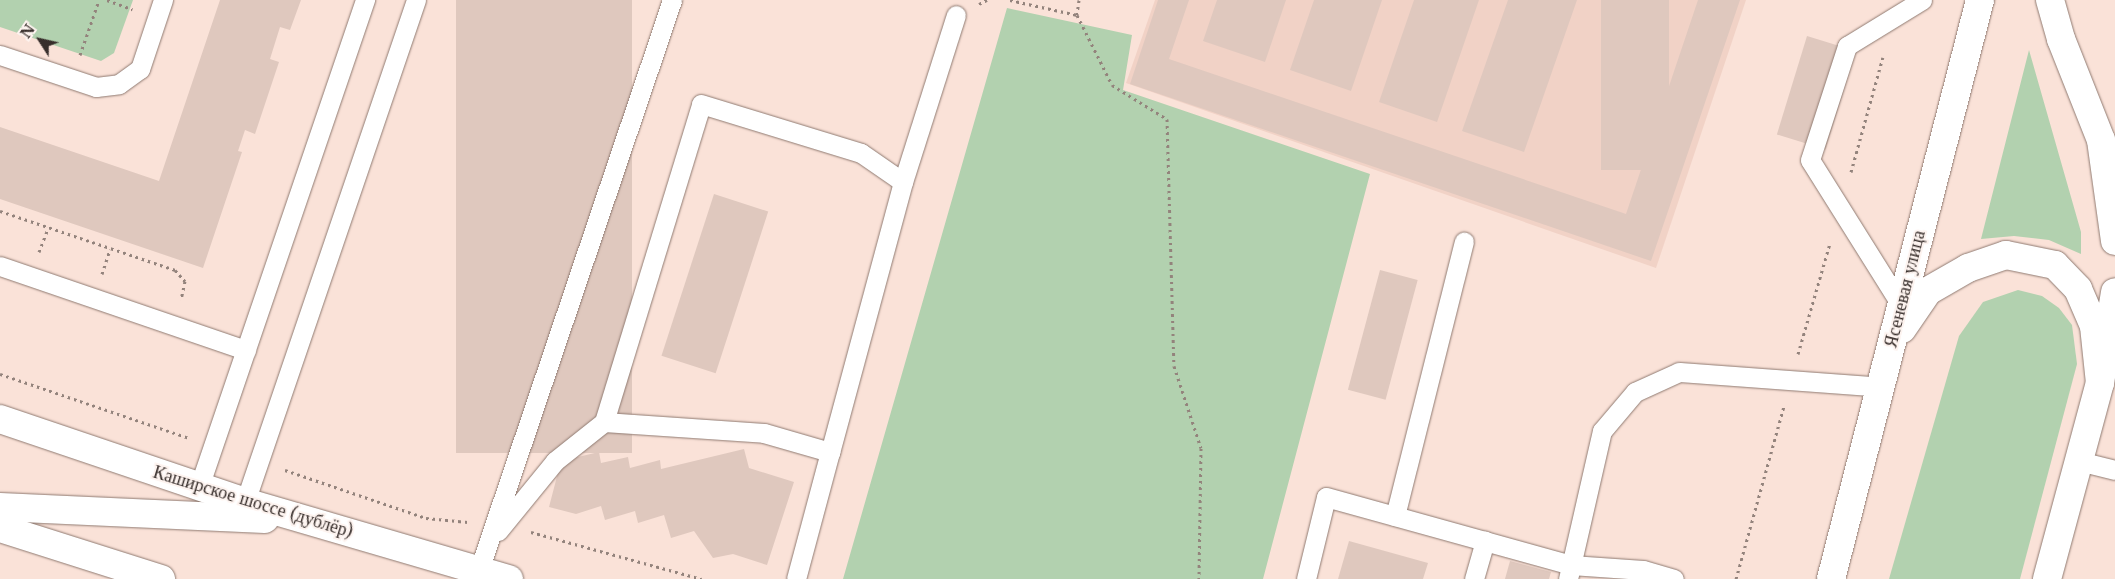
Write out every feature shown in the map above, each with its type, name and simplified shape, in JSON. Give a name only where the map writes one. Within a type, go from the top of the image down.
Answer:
[{"type":"main road","name":"Ясеневая улица","points":[[1831,579],[1980,0]]},
{"type":"main road","points":[[2050,0],[2061,39],[2101,140],[2115,241]]},
{"type":"main road","points":[[1891,345],[1928,290],[1968,268],[2006,255],[2055,265],[2078,289],[2094,326],[2100,383]]},
{"type":"main road","points":[[2047,579],[2100,383],[2115,292]]},
{"type":"main road","name":"Каширское шоссе (дублёр)","points":[[0,419],[199,488],[309,521],[483,558],[509,579]]},
{"type":"main road","points":[[0,507],[309,521]]},
{"type":"main road","points":[[0,528],[161,579]]},
{"type":"lane","points":[[0,55],[96,87],[119,84],[130,78],[140,68],[163,0]]},
{"type":"lane","points":[[199,488],[365,0]]},
{"type":"lane","points":[[245,502],[416,0]]},
{"type":"lane","points":[[483,558],[498,525],[672,0]]},
{"type":"lane","points":[[1901,305],[1810,160],[1847,46],[1922,0]]},
{"type":"lane","points":[[796,579],[903,182],[956,15]]},
{"type":"lane","points":[[498,525],[555,461],[604,422],[701,104],[861,153],[903,182]]},
{"type":"lane","points":[[1395,516],[1464,242]]},
{"type":"lane","points":[[0,266],[246,350]]},
{"type":"lane","points":[[1569,572],[1602,431],[1635,392],[1679,372],[1881,387]]},
{"type":"lane","points":[[604,422],[764,433],[830,452]]},
{"type":"lane","points":[[2079,461],[2115,470]]},
{"type":"lane","points":[[1306,579],[1326,497],[1485,541],[1569,572],[1643,570],[1674,579]]},
{"type":"lane","points":[[1474,579],[1485,541]]},
{"type":"path","points":[[72,79],[99,0]]},
{"type":"path","points":[[1010,0],[1078,14]]},
{"type":"path","points":[[1079,0],[1078,14],[1112,85],[1167,119],[1174,366],[1201,448],[1199,579]]},
{"type":"path","points":[[1736,579],[1894,17]]},
{"type":"path","points":[[0,211],[180,273],[185,287],[173,325]]},
{"type":"path","points":[[0,374],[213,446]]},
{"type":"path","points":[[259,462],[426,518],[498,525],[702,579]]},
{"type":"shaded area","points":[[1155,0],[1746,0],[1656,268],[1126,83]]},
{"type":"green space","points":[[0,0],[133,0],[114,53],[101,61],[0,27]]},
{"type":"green space","points":[[1007,8],[1132,35],[1123,90],[1370,174],[1263,579],[843,579]]},
{"type":"green space","points":[[2029,50],[2081,232],[2081,254],[2049,240],[2014,236],[1981,239]]},
{"type":"green space","points":[[2018,290],[2042,296],[2059,308],[2072,325],[2077,364],[2020,579],[1889,579],[1959,336],[1983,302]]},
{"type":"building","points":[[220,0],[301,0],[290,30],[280,27],[270,59],[279,62],[255,134],[245,130],[238,151],[242,152],[203,268],[0,199],[0,127],[159,181]]},
{"type":"building","points":[[456,0],[632,0],[632,453],[456,453]]},
{"type":"building","points":[[1158,0],[1189,0],[1169,59],[1626,214],[1698,0],[1740,0],[1651,261],[1130,84]]},
{"type":"building","points":[[1217,0],[1286,0],[1265,62],[1203,41]]},
{"type":"building","points":[[1314,0],[1382,0],[1351,91],[1290,70]]},
{"type":"building","points":[[1414,0],[1479,0],[1437,122],[1379,102]]},
{"type":"building","points":[[1508,0],[1577,0],[1524,152],[1462,131]]},
{"type":"building","points":[[1601,0],[1669,0],[1669,170],[1601,170]]},
{"type":"building","points":[[1807,36],[1856,51],[1826,149],[1777,134]]},
{"type":"building","points":[[714,194],[768,212],[716,373],[661,356]]},
{"type":"building","points":[[1380,270],[1418,280],[1386,400],[1348,390]]},
{"type":"building","points":[[744,449],[749,468],[794,482],[767,565],[733,554],[713,558],[694,531],[671,538],[664,515],[638,523],[635,511],[605,520],[601,506],[576,514],[549,507],[561,461],[599,452],[601,463],[628,457],[630,468],[660,460],[661,469]]},
{"type":"building","points":[[1349,541],[1428,563],[1423,579],[1338,579]]},
{"type":"building","points":[[1510,561],[1551,572],[1549,579],[1505,579]]}]
